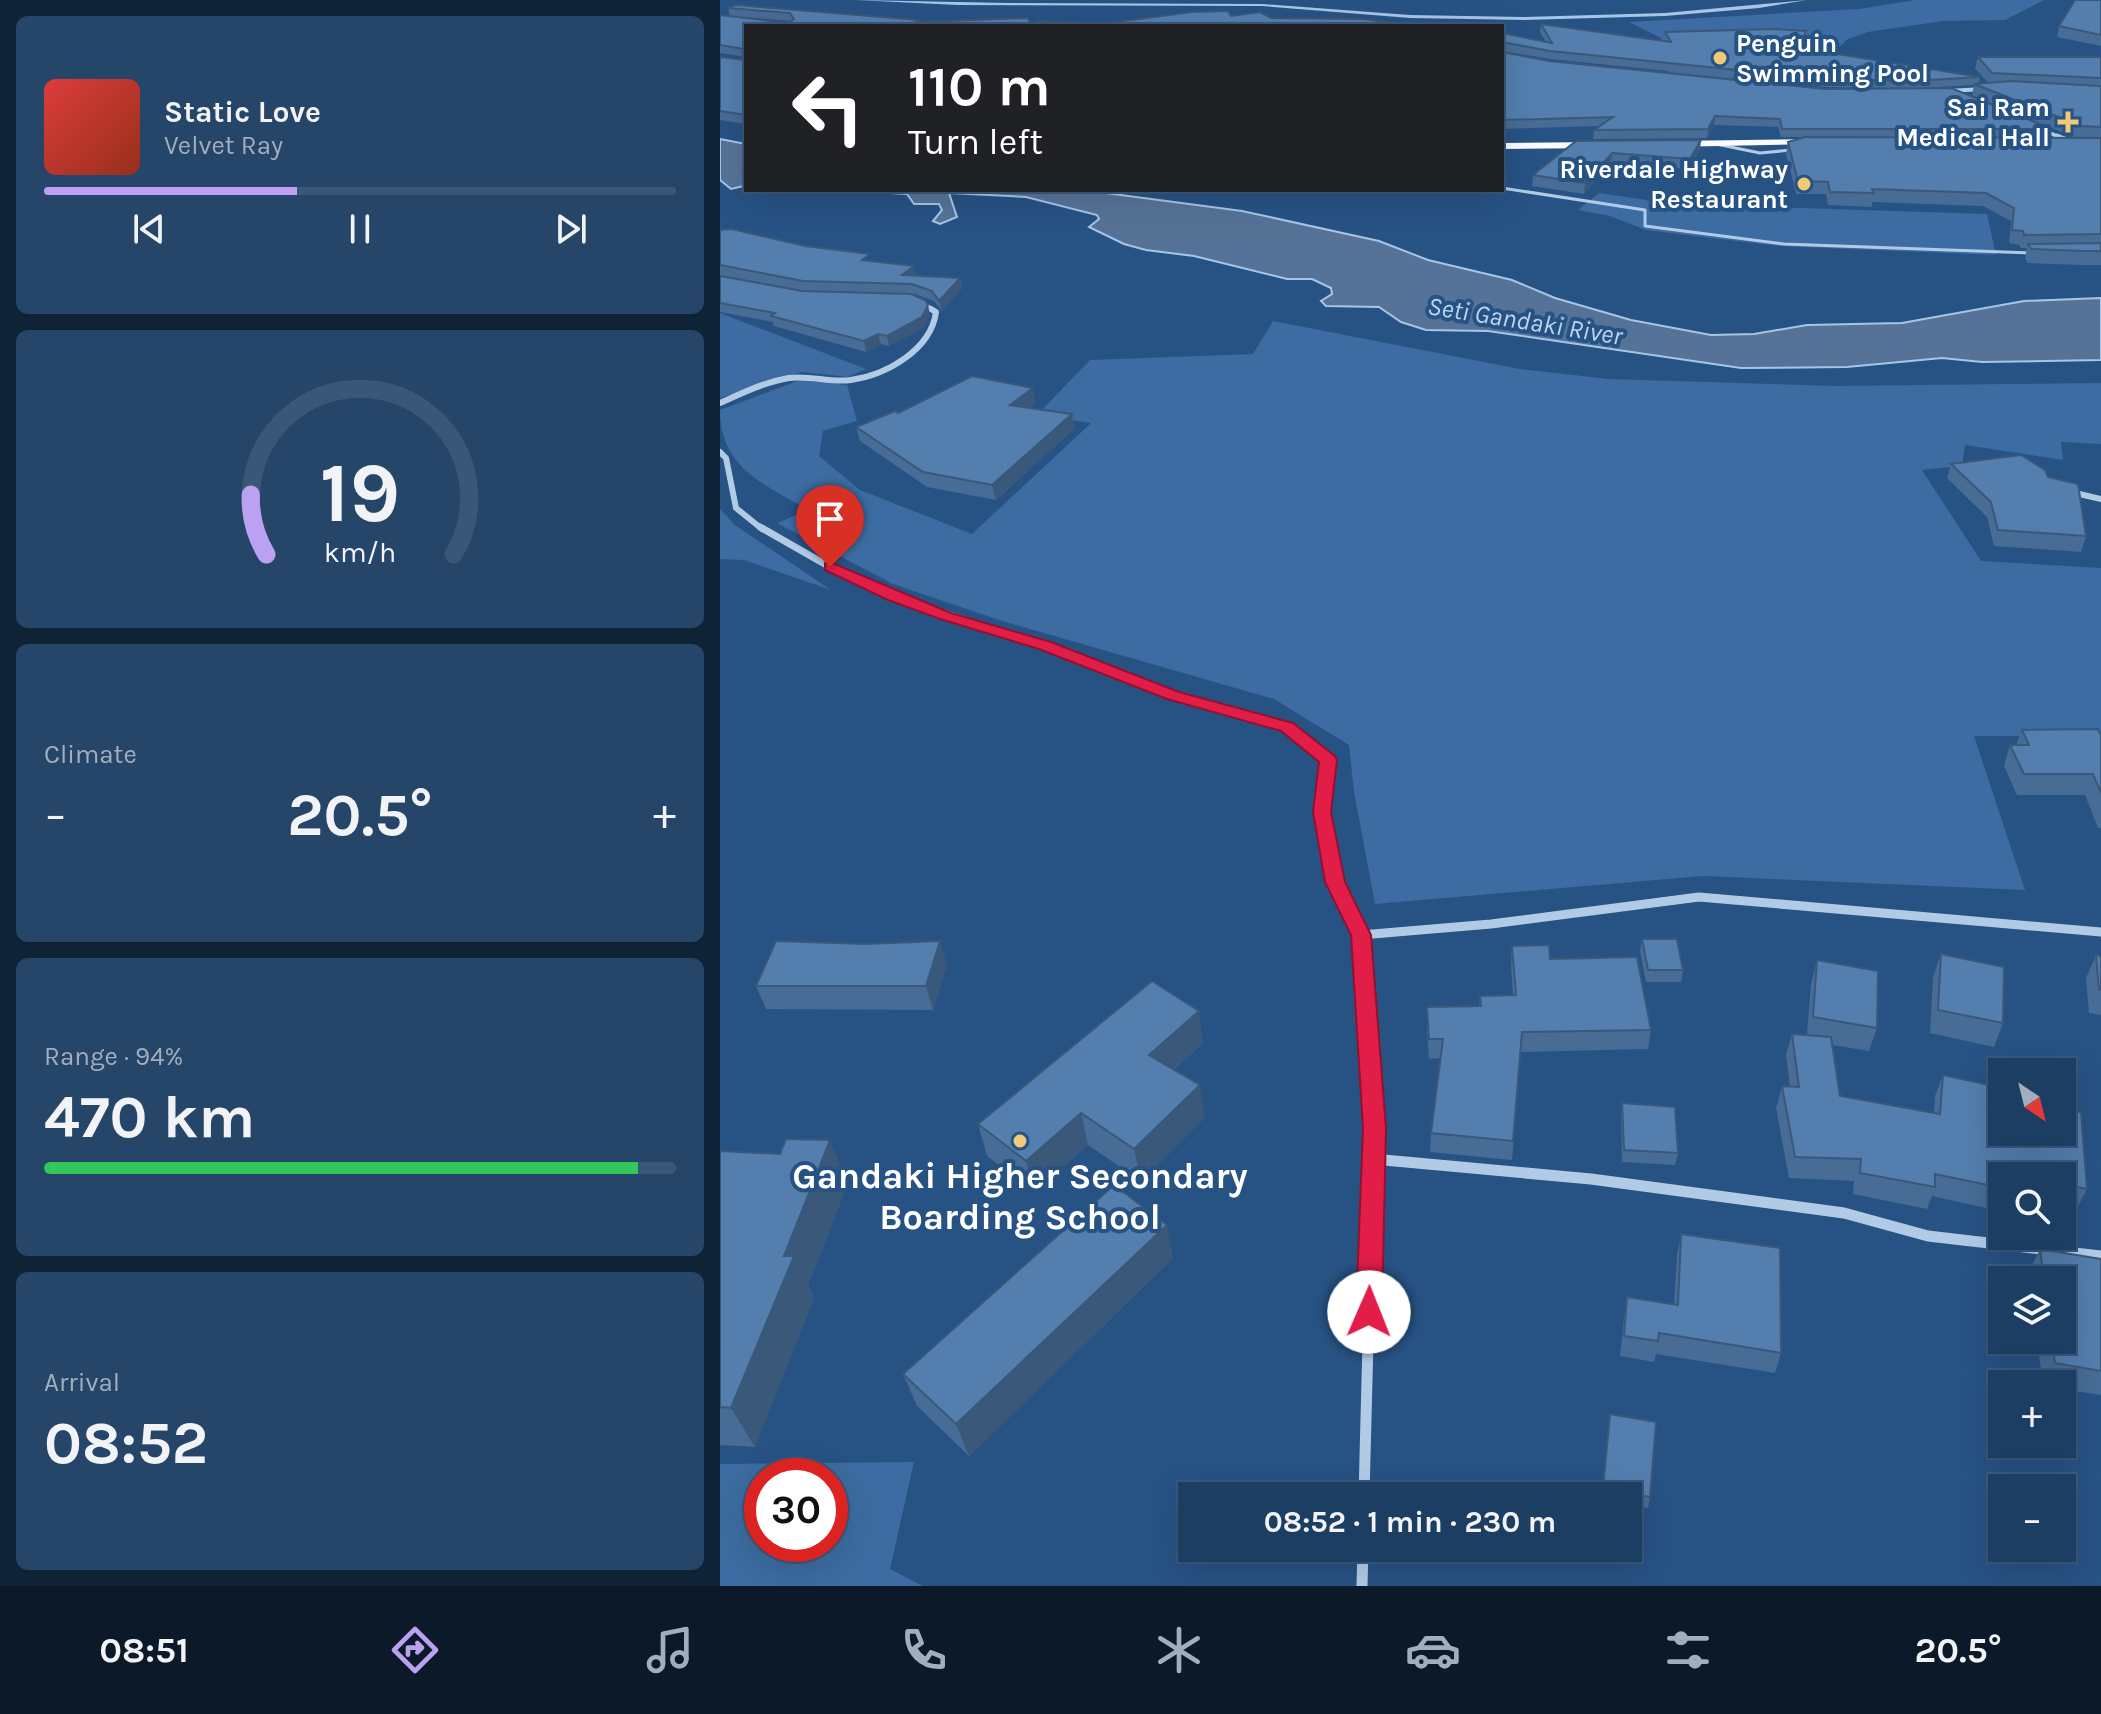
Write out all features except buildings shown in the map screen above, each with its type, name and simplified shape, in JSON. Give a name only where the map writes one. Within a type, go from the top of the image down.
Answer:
[{"type":"highway","points":[[1657,144],[1824,142]]},
{"type":"highway","points":[[2047,144],[2078,145]]},
{"type":"highway","points":[[1504,146],[1614,145]]},
{"type":"street","points":[[1935,92],[1993,89]]},
{"type":"street","points":[[1947,91],[1960,96]]},
{"type":"street","points":[[2039,129],[2078,145]]},
{"type":"street","points":[[720,403],[801,377],[852,380],[894,365],[922,345],[933,331],[937,315],[931,306],[906,298]]},
{"type":"street","points":[[720,452],[726,458],[736,508],[764,530],[830,567],[894,597],[1045,646],[1173,696],[1287,727],[1329,760],[1322,812],[1335,882],[1361,935],[1374,1128],[1364,1482]]},
{"type":"street","points":[[2059,489],[2101,499]]},
{"type":"street","points":[[1361,935],[1491,924],[1699,897],[2101,932]]},
{"type":"street","points":[[1373,1159],[1591,1179],[1828,1211],[1928,1236],[2012,1243],[2101,1256]]},
{"type":"street","points":[[1362,1586],[1363,1562]]},
{"type":"lane","points":[[1504,188],[1645,210],[1645,226],[1784,244],[2034,253]]},
{"type":"shaded area","points":[[1915,0],[2044,0],[2005,20],[1943,21],[1868,32],[1848,39],[1836,50],[1777,54],[1730,80],[1666,74],[1673,63],[1661,38],[1629,22],[1859,9]]},
{"type":"shaded area","points":[[1599,193],[1674,204],[1987,214],[1996,255],[1778,246],[1646,230],[1610,216],[1578,210]]},
{"type":"shaded area","points":[[720,313],[866,369],[848,377],[802,372],[720,398]]},
{"type":"shaded area","points":[[1273,321],[1520,369],[1609,379],[1835,386],[2101,383],[2101,444],[2061,442],[2063,460],[1965,445],[1962,466],[1922,470],[1981,561],[2101,568],[2101,736],[1974,736],[2025,890],[1703,876],[1375,904],[1354,792],[1349,745],[1274,699],[1002,621],[893,584],[777,523],[808,510],[748,472],[736,460],[722,430],[720,410],[800,380],[847,385],[857,421],[823,431],[819,456],[860,490],[972,534],[1091,423],[1037,415],[1090,360],[1253,354]]},
{"type":"shaded area","points":[[720,509],[735,525],[831,590],[744,560],[720,559]]},
{"type":"shaded area","points":[[914,1462],[890,1569],[923,1586],[720,1586],[720,1464],[744,1464],[744,1562],[848,1562],[848,1463]]},
{"type":"water","points":[[720,139],[744,144],[744,186],[731,189],[720,180]]},
{"type":"water","name":"Seti Gandaki River","points":[[874,192],[1098,192],[1242,211],[1379,241],[1428,260],[1512,280],[1555,298],[1631,320],[1711,335],[1754,334],[1807,325],[1902,323],[2024,301],[2101,298],[2101,360],[1982,362],[1942,358],[1847,367],[1741,368],[1488,331],[1426,330],[1401,322],[1379,307],[1326,306],[1321,301],[1332,294],[1331,288],[1312,279],[1287,279],[1194,256],[1124,244],[1089,227],[1099,219],[1097,215],[1026,197],[949,193],[957,217],[940,224],[933,221],[942,210],[939,204],[914,204],[907,194]]},
{"type":"waterway","points":[[857,0],[958,4],[1262,5],[1410,17],[1524,19],[1712,11],[1805,0]]},
{"type":"place","name":"Penguin Swimming Pool","points":[[1720,58]]},
{"type":"place","name":"Sai Ram Medical Hall","points":[[2068,122]]},
{"type":"place","name":"Riverdale Highway Restaurant","points":[[1804,184]]},
{"type":"place","name":"Gandaki Higher Secondary Boarding School","points":[[1020,1141]]},
{"type":"route","points":[[830,567],[894,597],[1045,646],[1173,696],[1287,727],[1329,760],[1322,812],[1335,882],[1361,935],[1374,1128],[1369,1312]]}]
